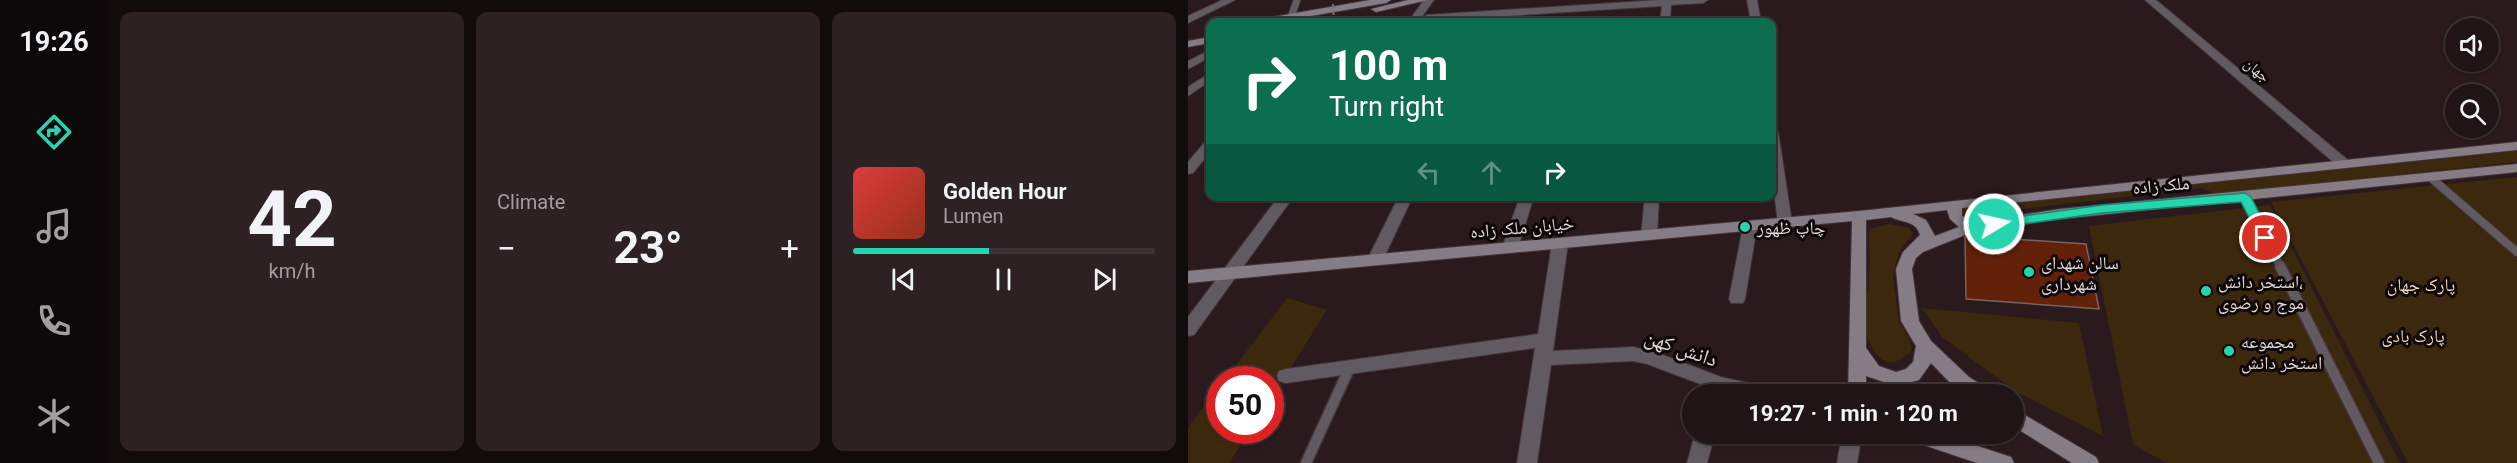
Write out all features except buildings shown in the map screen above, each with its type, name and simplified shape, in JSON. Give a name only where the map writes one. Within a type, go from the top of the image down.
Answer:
[{"type":"main road","points":[[1291,18],[1386,0]]},
{"type":"main road","points":[[1325,18],[1423,0]]},
{"type":"main road","points":[[1188,35],[1206,32]]},
{"type":"main road","points":[[1188,44],[1206,41]]},
{"type":"main road","name":"ملک زاده","points":[[1859,216],[2517,146]]},
{"type":"main road","name":"ملک زاده","points":[[1918,248],[1972,227],[2070,213],[2517,168]]},
{"type":"main road","points":[[1956,204],[1953,210],[1954,215],[1960,222],[1972,227]]},
{"type":"main road","points":[[1885,213],[1909,217],[1922,223],[1927,229],[1928,236],[1909,256],[1904,269],[1911,321],[1925,346],[1965,384]]},
{"type":"main road","points":[[1857,384],[1859,216]]},
{"type":"main road","name":"خیابان ملک زاده","points":[[1188,277],[1859,216]]},
{"type":"main road","points":[[1857,348],[1873,371],[1896,379],[1912,375],[1922,365],[1925,346]]},
{"type":"main road","points":[[2024,423],[2089,463]]},
{"type":"main road","points":[[1946,444],[2004,463]]},
{"type":"street","points":[[1188,20],[1230,0]]},
{"type":"street","points":[[1416,18],[1429,0]]},
{"type":"street","points":[[1494,18],[1503,0]]},
{"type":"street","points":[[1427,18],[1494,18],[1583,4],[1703,0]]},
{"type":"street","points":[[1752,0],[1755,18]]},
{"type":"street","name":"جهان","points":[[2150,0],[2344,164]]},
{"type":"street","points":[[1665,18],[1667,1]]},
{"type":"street","points":[[1188,66],[1206,55]]},
{"type":"street","points":[[1188,93],[1206,79]]},
{"type":"street","points":[[1188,170],[1206,150]]},
{"type":"street","points":[[1776,159],[1785,223]]},
{"type":"street","points":[[1188,330],[1283,201]]},
{"type":"street","points":[[1375,260],[1404,201]]},
{"type":"street","points":[[1510,248],[1525,201]]},
{"type":"street","points":[[1650,235],[1652,201]]},
{"type":"street","points":[[1737,299],[1750,226]]},
{"type":"street","points":[[1527,463],[1560,243]]},
{"type":"street","name":"دانش کهن","points":[[1286,376],[1544,349],[1649,357],[1706,384]]},
{"type":"street","points":[[1697,463],[1702,444]]},
{"type":"street","points":[[1847,463],[1850,444]]},
{"type":"lane","points":[[1291,18],[1297,0]]},
{"type":"lane","points":[[2430,177],[2517,252]]},
{"type":"lane","points":[[2245,197],[2379,463]]},
{"type":"lane","points":[[1306,463],[1349,369]]},
{"type":"path","points":[[1333,4],[1334,18]]},
{"type":"green space","points":[[2517,151],[2517,162],[2216,194],[2201,188],[1987,213],[1967,219],[1960,209]]},
{"type":"green space","name":"پارک جهان","points":[[2517,177],[2517,463],[2408,463],[2271,202]]},
{"type":"green space","name":"مجموعه استخر دانش","points":[[2270,205],[2400,463],[2166,463],[2133,444],[2089,226]]},
{"type":"green space","points":[[1889,224],[1907,227],[1913,233],[1898,254],[1893,278],[1899,322],[1909,338],[1912,350],[1900,359],[1890,362],[1875,353],[1866,331],[1865,319],[1869,284],[1869,229]]},
{"type":"green space","points":[[1287,298],[1327,310],[1284,378],[1284,366],[1236,366]]},
{"type":"green space","points":[[1922,308],[2079,323],[2103,436],[2024,396],[2024,384],[2006,384],[1942,337]]},
{"type":"green space","points":[[1206,403],[1206,444],[1241,444],[1229,463],[1188,463],[1188,427]]},
{"type":"place","name":"چاپ ظهور","points":[[1745,227]]},
{"type":"place","name":"سالن شهدای شهرداری","points":[[2029,272]]},
{"type":"place","name":"استخر دانش، موج و رضوی","points":[[2206,291]]},
{"type":"place","name":"مجموعه استخر دانش","points":[[2229,351]]},
{"type":"route","points":[[1994,224],[2102,209],[2245,197],[2265,238]]},
{"type":"park label","name":"پارک بادی","points":[[2413,335]]}]
